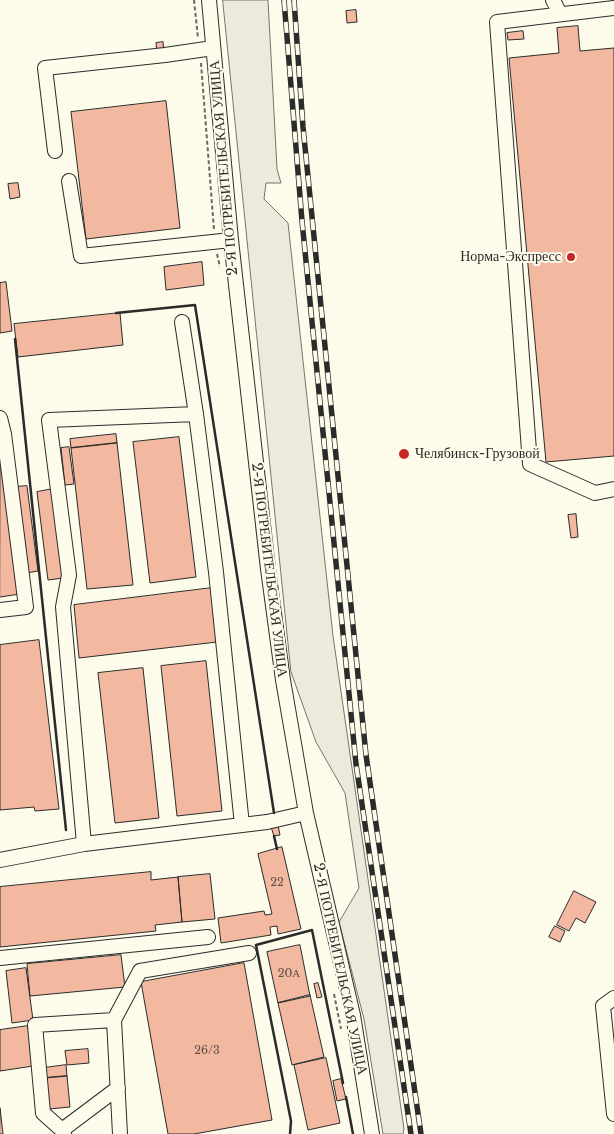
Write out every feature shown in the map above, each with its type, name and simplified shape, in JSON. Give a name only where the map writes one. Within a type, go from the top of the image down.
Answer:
[{"type":"street","name":"2-Я ПОТРЕБИТЕЛЬСКАЯ УЛИЦА","points":[[209,0],[231,240],[268,570],[283,680],[306,813],[353,1015],[372,1134]]},
{"type":"street","points":[[553,0],[560,14]]},
{"type":"street","points":[[614,8],[497,22],[530,464],[595,493],[614,489]]},
{"type":"street","points":[[54,151],[45,68],[213,48]]},
{"type":"street","points":[[69,181],[82,256],[231,240]]},
{"type":"street","points":[[182,322],[216,572],[242,825]]},
{"type":"street","points":[[84,844],[63,607],[69,575],[49,420],[196,414]]},
{"type":"street","points":[[0,418],[4,434],[26,607],[0,610]]},
{"type":"street","points":[[0,860],[84,844],[267,822],[306,813]]},
{"type":"street","points":[[0,958],[208,937]]},
{"type":"street","points":[[120,1134],[114,1020],[140,971],[249,953]]},
{"type":"street","points":[[614,998],[603,1006],[614,1114]]},
{"type":"street","points":[[114,1020],[35,1025],[43,1113],[63,1132],[118,1088]]},
{"type":"shaded area","points":[[223,0],[268,0],[277,169],[281,183],[266,183],[264,199],[288,223],[333,636],[404,1129],[403,1134],[383,1134],[364,1019],[339,922],[359,888],[345,793],[316,742],[291,672]]},
{"type":"building","points":[[356,10],[357,22],[347,23],[346,11]]},
{"type":"building","name":"Норма-Экспресс","points":[[578,26],[580,51],[614,48],[614,456],[546,462],[509,58],[559,53],[557,28]]},
{"type":"building","points":[[523,31],[524,39],[508,40],[507,33]]},
{"type":"building","points":[[163,42],[164,53],[157,54],[156,43]]},
{"type":"building","points":[[166,101],[180,228],[86,239],[71,112]]},
{"type":"building","points":[[18,183],[20,197],[10,199],[8,184]]},
{"type":"building","points":[[202,262],[204,285],[166,290],[164,267]]},
{"type":"building","points":[[6,282],[12,331],[0,333],[0,283]]},
{"type":"building","points":[[120,313],[123,345],[18,357],[14,324]]},
{"type":"building","points":[[116,434],[117,443],[71,448],[70,439]]},
{"type":"building","points":[[179,437],[196,577],[150,583],[133,442]]},
{"type":"building","points":[[117,443],[133,585],[87,589],[71,448]]},
{"type":"building","points":[[69,447],[74,484],[65,485],[61,448]]},
{"type":"building","points":[[0,448],[20,594],[0,597]]},
{"type":"building","points":[[27,486],[38,571],[26,573],[15,487]]},
{"type":"building","points":[[53,489],[63,578],[48,580],[37,492]]},
{"type":"building","points":[[576,514],[578,537],[571,538],[568,515]]},
{"type":"building","points":[[212,588],[217,642],[79,658],[74,605]]},
{"type":"building","points":[[39,640],[59,809],[35,811],[34,807],[0,810],[0,645]]},
{"type":"building","points":[[206,661],[222,811],[177,816],[161,666]]},
{"type":"building","points":[[143,668],[159,818],[115,823],[98,673]]},
{"type":"building","points":[[278,825],[280,835],[274,836],[271,827]]},
{"type":"building","points":[[282,847],[301,929],[278,934],[277,926],[270,927],[271,935],[221,943],[218,918],[264,911],[265,915],[272,914],[258,854]]},
{"type":"building","points":[[151,872],[151,880],[178,877],[182,922],[155,925],[156,931],[0,947],[0,887]]},
{"type":"building","points":[[210,874],[215,919],[182,922],[178,877]]},
{"type":"building","points":[[574,891],[596,902],[585,923],[576,918],[569,931],[557,925]]},
{"type":"building","points":[[555,926],[565,931],[560,942],[549,937]]},
{"type":"building","points":[[300,945],[310,996],[278,1003],[267,952]]},
{"type":"building","points":[[121,955],[125,987],[30,996],[27,964]]},
{"type":"building","points":[[244,963],[272,1120],[194,1134],[168,1134],[141,982]]},
{"type":"building","points":[[26,968],[33,1020],[12,1023],[6,971]]},
{"type":"building","points":[[318,983],[322,997],[317,998],[314,984]]},
{"type":"building","points":[[310,995],[324,1057],[292,1065],[278,1003]]},
{"type":"building","points":[[28,1026],[33,1066],[0,1071],[0,1030]]},
{"type":"building","points":[[88,1049],[89,1063],[67,1065],[65,1051]]},
{"type":"building","points":[[326,1058],[340,1123],[308,1130],[294,1065]]},
{"type":"building","points":[[66,1065],[67,1076],[45,1078],[44,1068]]},
{"type":"building","points":[[67,1076],[70,1107],[49,1109],[45,1078]]},
{"type":"building","points":[[341,1079],[346,1099],[337,1101],[333,1081]]},
{"type":"building","points":[[0,1108],[3,1134],[0,1134]]},
{"type":"railway","points":[[284,0],[302,221],[356,764],[411,1134]]},
{"type":"railway","points":[[294,0],[303,127],[366,755],[421,1134]]},
{"type":"wall","points":[[116,313],[195,305],[274,813]]},
{"type":"wall","points":[[15,339],[66,830]]},
{"type":"wall","points":[[274,836],[277,849]]},
{"type":"wall","points":[[290,1134],[291,1121],[256,945],[312,930],[343,1083]]},
{"type":"wall","points":[[346,1097],[353,1134]]},
{"type":"place","name":"Норма-Экспресс","points":[[571,257]]},
{"type":"place","name":"Челябинск-Грузовой","points":[[404,454]]}]
